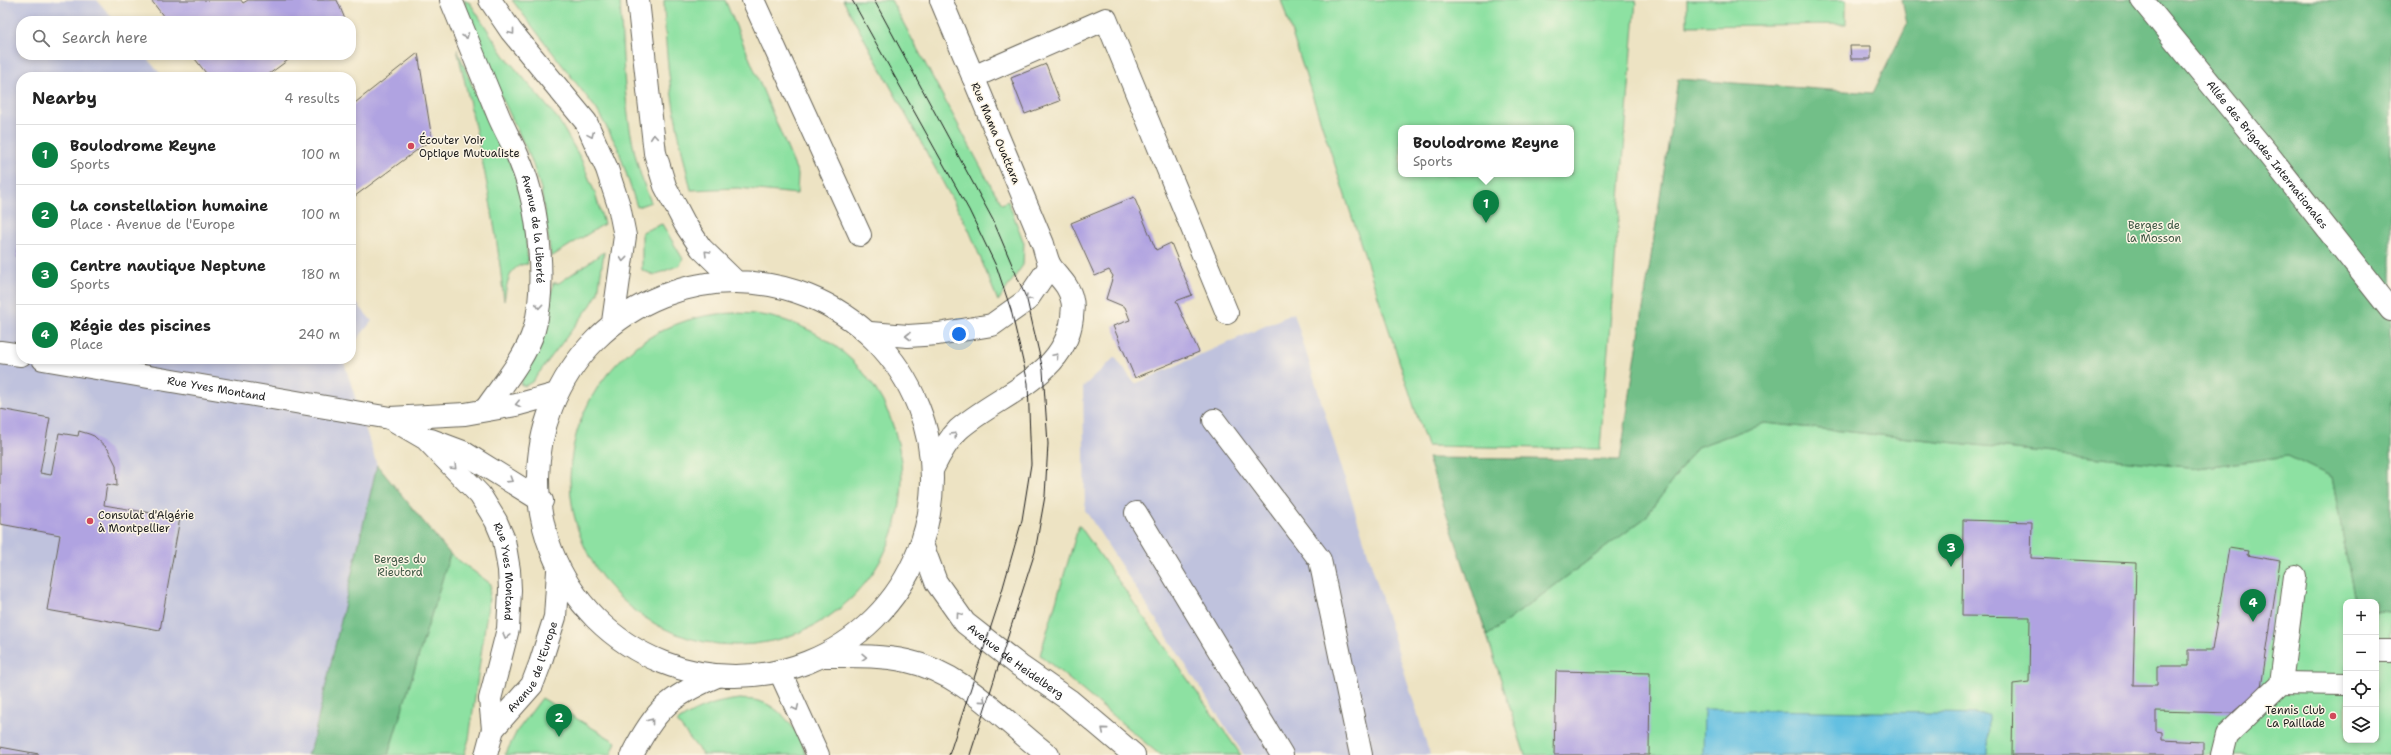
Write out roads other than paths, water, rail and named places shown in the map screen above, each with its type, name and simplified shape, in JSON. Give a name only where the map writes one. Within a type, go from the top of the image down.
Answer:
[{"type":"street","name":"Avenue de la Liberté","points":[[451,0],[501,122],[522,164],[533,199],[541,272],[539,310],[534,332],[516,365],[485,410]]},
{"type":"street","points":[[490,0],[511,31],[586,122],[607,169],[619,206],[625,236],[613,322]]},
{"type":"street","points":[[638,0],[655,152],[665,186],[685,224],[701,248],[735,281]]},
{"type":"street","points":[[753,0],[860,235]]},
{"type":"street","name":"Rue Mama Ouattara","points":[[933,468],[945,444],[959,430],[1005,396],[1028,383],[1063,347],[1071,325],[1072,300],[1064,281],[1050,266],[1043,244],[941,0]]},
{"type":"street","name":"Allée des Brigades Internationales","points":[[2142,0],[2268,154],[2391,310]]},
{"type":"street","points":[[973,77],[1106,19],[1227,313]]},
{"type":"street","points":[[870,333],[908,336],[938,334],[992,325],[1027,300],[1050,266]]},
{"type":"street","points":[[735,281],[752,281],[813,296],[857,323],[870,333],[899,366],[920,408],[933,468],[931,512],[923,547],[884,606],[862,628],[825,656],[780,672],[746,678],[698,675],[657,663],[616,640],[582,608],[558,571],[542,501],[541,471],[545,439],[556,394],[575,358],[603,329],[650,298],[707,284],[735,281]]},
{"type":"street","points":[[0,352],[16,354]]},
{"type":"street","name":"Rue Yves Montand","points":[[72,364],[390,418],[465,414],[516,405],[556,394]]},
{"type":"street","name":"Rue Yves Montand","points":[[390,418],[426,439],[463,452],[542,501]]},
{"type":"street","points":[[1214,420],[1320,560],[1361,755]]},
{"type":"street","name":"Rue Yves Montand","points":[[426,439],[480,496],[496,521],[504,540],[509,570],[510,590],[508,629],[490,699],[493,729]]},
{"type":"street","points":[[1136,513],[1282,755]]},
{"type":"street","name":"Avenue de Heidelberg","points":[[923,547],[936,582],[965,623],[1020,666],[1069,700],[1134,755]]},
{"type":"street","name":"Avenue de l'Europe","points":[[486,755],[493,729],[532,685],[555,617],[558,571]]},
{"type":"street","points":[[2222,755],[2227,735],[2281,683],[2295,576]]},
{"type":"street","points":[[2379,651],[2391,651]]},
{"type":"street","points":[[825,656],[886,657],[908,661],[936,669],[971,690],[1048,755]]},
{"type":"street","points":[[780,672],[818,755]]},
{"type":"street","points":[[632,755],[649,722],[668,703],[686,690],[715,677]]},
{"type":"street","points":[[2281,683],[2343,684]]},
{"type":"water","points":[[1704,709],[1989,714],[1988,755],[1703,755]]},
{"type":"tram line","points":[[852,0],[969,210],[997,268],[1011,310],[1028,383],[1031,464],[1022,520],[998,605],[949,755]]},
{"type":"tram line","points":[[874,0],[993,220],[1027,300],[1043,370],[1048,444],[1045,496],[1035,552],[970,755]]},
{"type":"place","name":"Écouter Voir Optique Mutualiste","points":[[411,146]]},
{"type":"place","name":"Boulodrome Reyne","points":[[1486,223]]},
{"type":"place","name":"Consulat d'Algérie à Montpellier","points":[[90,521]]},
{"type":"place","name":"Centre nautique Neptune","points":[[1951,567]]},
{"type":"place","name":"Régie des piscines","points":[[2253,622]]},
{"type":"place","name":"Tennis Club La Paillade","points":[[2333,716]]},
{"type":"place","name":"La constellation humaine","points":[[559,737]]},
{"type":"park label","name":"Berges de la Mosson","points":[[2154,231]]},
{"type":"park label","name":"Berges du Rieutord","points":[[400,565]]}]
